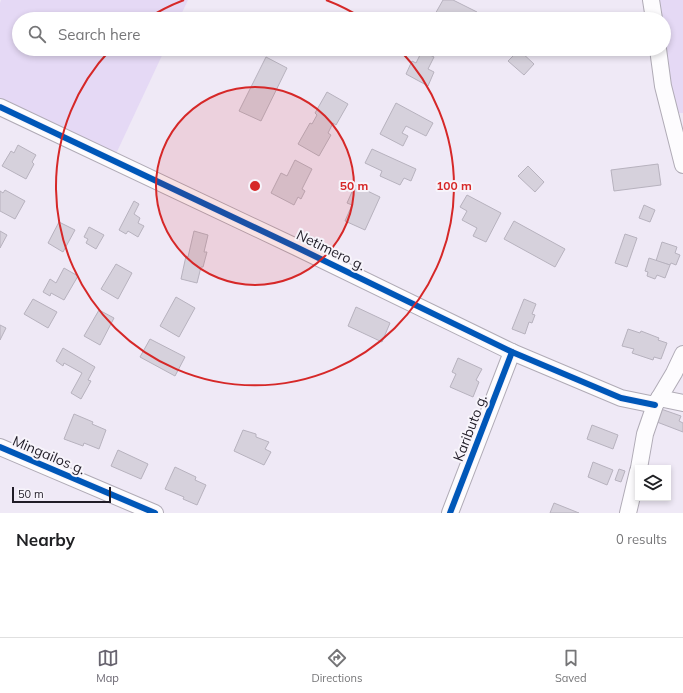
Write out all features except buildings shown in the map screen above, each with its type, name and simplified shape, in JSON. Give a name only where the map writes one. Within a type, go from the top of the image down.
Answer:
[{"type":"street","points":[[651,0],[653,12]]},
{"type":"street","points":[[659,56],[663,86],[683,165]]},
{"type":"street","name":"Netimero g.","points":[[0,107],[296,247],[512,352],[621,398],[683,403]]},
{"type":"street","name":"Kaributo g.","points":[[450,513],[512,352]]},
{"type":"street","points":[[639,465],[645,434],[657,401],[674,373],[683,354]]},
{"type":"street","name":"Mingailos g.","points":[[0,447],[155,513]]},
{"type":"street","points":[[628,513],[635,482]]},
{"type":"shaded area","points":[[1,0],[188,0],[182,12],[12,12],[12,56],[162,56],[115,156],[0,101]]},
{"type":"shaded area","points":[[658,0],[683,0],[683,113],[674,113],[666,56],[671,56],[671,12],[660,12]]},
{"type":"cycle path","points":[[0,107],[296,247],[512,352],[621,398],[655,405]]},
{"type":"cycle path","points":[[450,513],[512,352]]},
{"type":"cycle path","points":[[0,447],[155,513]]}]
